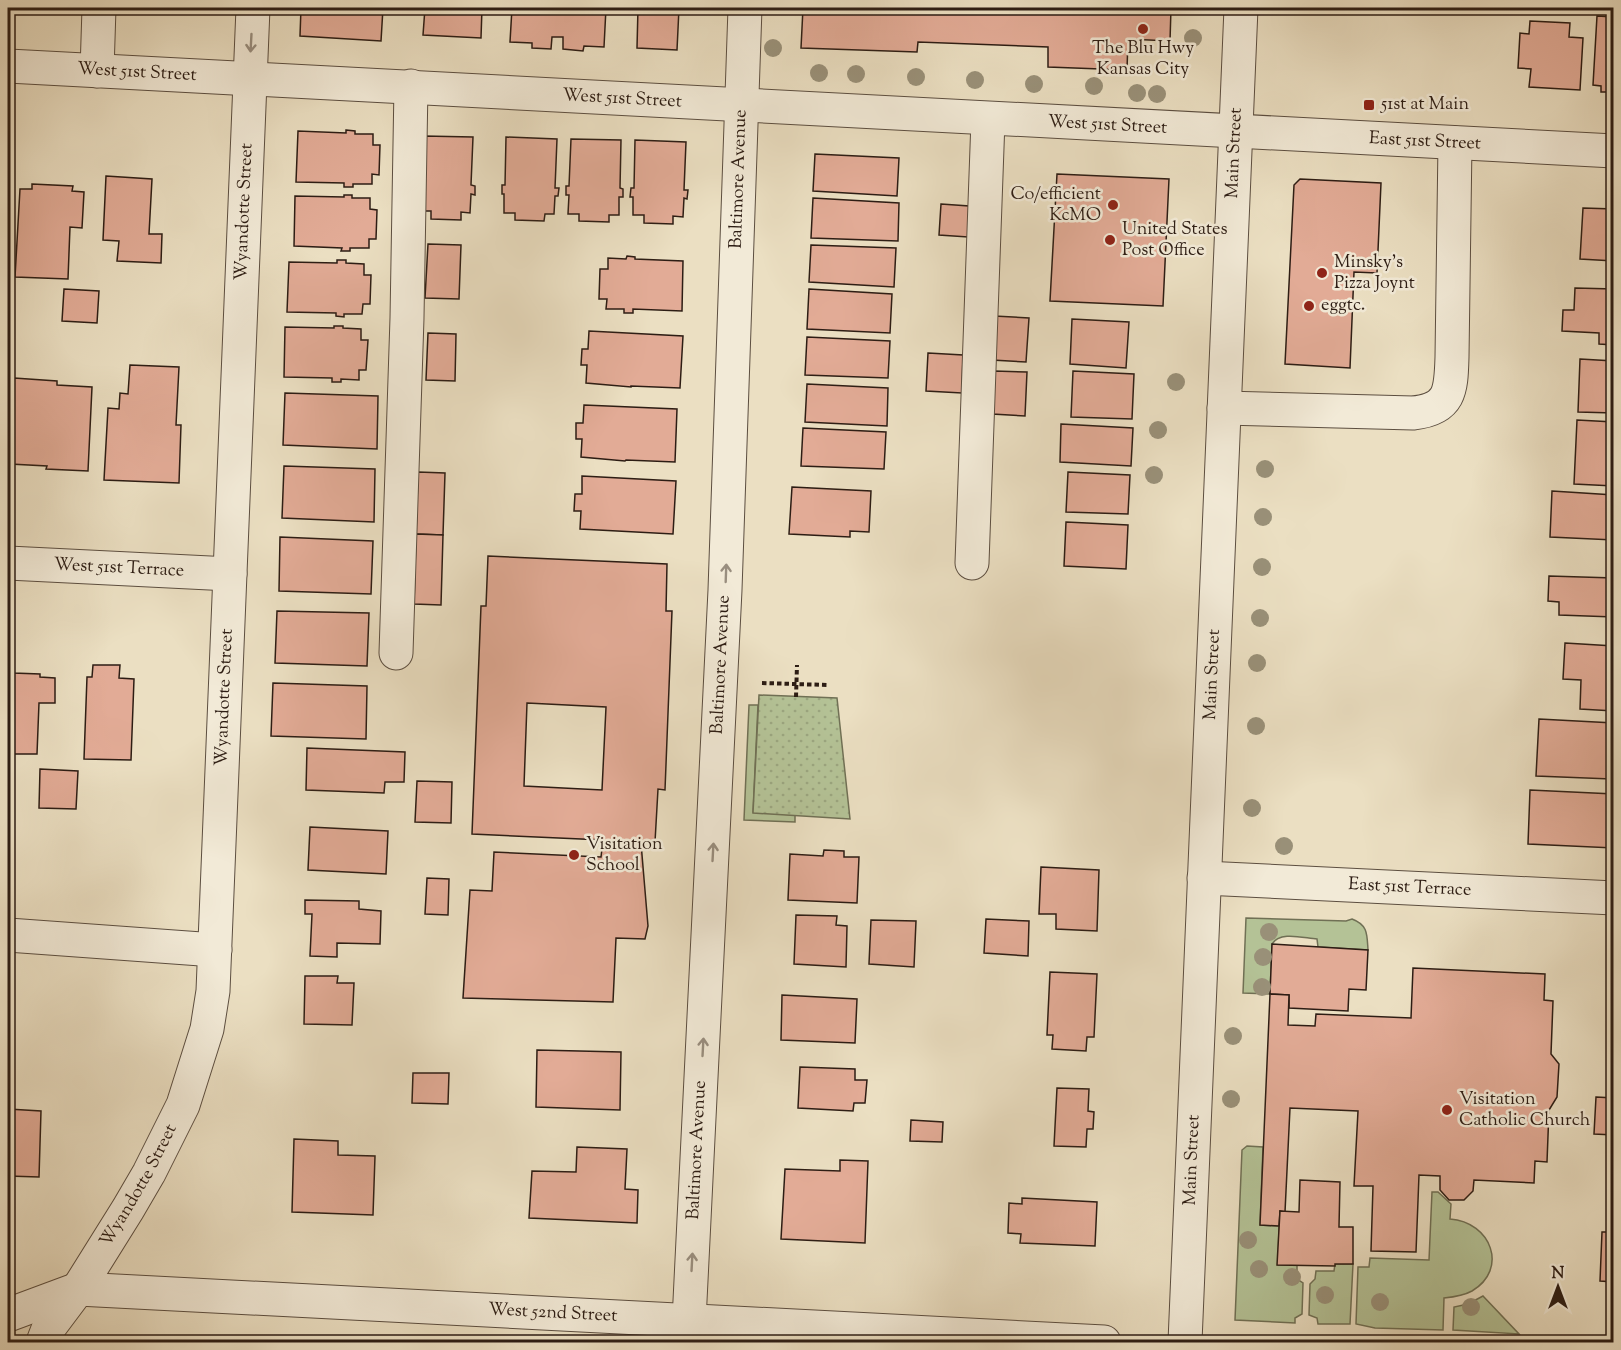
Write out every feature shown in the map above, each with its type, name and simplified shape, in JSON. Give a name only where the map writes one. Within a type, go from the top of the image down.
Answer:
[{"type":"street","points":[[97,70],[99,8]]},
{"type":"street","name":"Wyandotte Street","points":[[44,1342],[48,1329],[78,1289],[149,1173],[183,1105],[207,1029],[213,991],[253,8]]},
{"type":"street","name":"Baltimore Avenue","points":[[689,1321],[725,602],[745,8]]},
{"type":"street","name":"Main Street","points":[[1185,1342],[1241,8]]},
{"type":"street","name":"West 51st Street","points":[[8,66],[411,86],[1236,134]]},
{"type":"street","points":[[396,653],[407,318],[411,86]]},
{"type":"street","points":[[972,563],[988,120]]},
{"type":"street","name":"East 51st Street","points":[[1236,134],[1614,151]]},
{"type":"street","points":[[1224,408],[1413,413],[1425,412],[1445,400],[1451,389],[1455,143]]},
{"type":"street","name":"West 51st Terrace","points":[[8,563],[230,574]]},
{"type":"street","name":"East 51st Terrace","points":[[1204,878],[1614,898]]},
{"type":"street","points":[[8,935],[215,950]]},
{"type":"street","name":"West 52nd Street","points":[[8,1315],[78,1289],[1104,1342]]},
{"type":"path","points":[[796,697],[797,665]]},
{"type":"path","points":[[762,683],[827,685]]},
{"type":"green space","points":[[759,695],[837,698],[850,819],[753,813]]},
{"type":"green space","points":[[749,705],[758,705],[753,812],[795,815],[795,822],[744,820]]},
{"type":"green space","points":[[1246,918],[1346,921],[1352,919],[1364,927],[1368,950],[1318,947],[1317,939],[1292,936],[1280,938],[1272,944],[1270,994],[1243,993]]},
{"type":"green space","points":[[1247,1146],[1263,1147],[1260,1225],[1279,1226],[1278,1265],[1297,1265],[1297,1279],[1303,1283],[1302,1314],[1295,1318],[1295,1323],[1235,1320],[1242,1150]]},
{"type":"green space","points":[[1432,1192],[1438,1192],[1451,1204],[1450,1219],[1476,1228],[1485,1237],[1492,1259],[1490,1271],[1483,1282],[1472,1291],[1444,1298],[1443,1330],[1375,1328],[1356,1324],[1358,1267],[1369,1267],[1370,1258],[1429,1260]]},
{"type":"green space","points":[[1335,1264],[1353,1264],[1350,1324],[1318,1324],[1317,1318],[1309,1315],[1310,1284],[1315,1279],[1316,1271],[1334,1271]]},
{"type":"green space","points":[[1483,1296],[1519,1334],[1453,1330],[1454,1307],[1468,1304]]},
{"type":"building","points":[[301,8],[383,8],[381,41],[300,36]]},
{"type":"building","points":[[425,8],[482,8],[481,38],[423,35]]},
{"type":"building","points":[[512,8],[606,8],[604,47],[584,46],[583,51],[563,49],[563,37],[552,37],[551,49],[532,48],[532,43],[510,42]]},
{"type":"building","points":[[638,8],[679,8],[677,50],[637,48]]},
{"type":"building","points":[[803,8],[1171,8],[1170,41],[1128,39],[1127,70],[1048,67],[1048,47],[918,42],[917,52],[801,48]]},
{"type":"building","points":[[1597,16],[1614,17],[1614,92],[1601,92],[1601,86],[1593,85]]},
{"type":"building","points":[[1530,21],[1570,23],[1569,37],[1583,38],[1580,90],[1529,87],[1531,69],[1518,68],[1520,33],[1529,34]]},
{"type":"building","points":[[346,130],[355,131],[355,134],[373,134],[373,145],[380,145],[379,175],[372,174],[372,184],[353,184],[353,187],[344,187],[344,183],[296,182],[298,131],[346,133]]},
{"type":"building","points":[[423,136],[473,137],[471,185],[475,186],[475,195],[471,194],[470,213],[461,212],[461,220],[431,219],[431,211],[420,211]]},
{"type":"building","points":[[506,137],[557,139],[555,188],[559,188],[558,196],[555,196],[554,214],[545,214],[544,221],[515,220],[515,213],[504,213],[502,185],[505,185]]},
{"type":"building","points":[[571,139],[621,140],[620,188],[623,189],[623,197],[619,197],[619,215],[609,215],[609,222],[579,221],[579,214],[568,214],[569,195],[566,195],[566,186],[569,186]]},
{"type":"building","points":[[635,140],[686,142],[684,190],[688,190],[687,199],[684,198],[683,217],[673,216],[673,224],[644,223],[644,215],[633,215],[633,197],[630,197],[631,188],[634,188]]},
{"type":"building","points":[[815,154],[899,158],[897,196],[813,191]]},
{"type":"building","name":"United States Post Office","points":[[1057,174],[1169,179],[1163,306],[1050,301]]},
{"type":"building","points":[[106,176],[152,179],[149,234],[162,234],[161,263],[117,261],[119,241],[103,240]]},
{"type":"building","name":"Minsky's Pizza Joynt","points":[[1300,179],[1381,183],[1377,273],[1354,272],[1350,368],[1285,364],[1294,185]]},
{"type":"building","points":[[32,184],[73,186],[72,191],[84,192],[82,228],[70,227],[68,279],[15,277],[20,189],[32,189]]},
{"type":"building","points":[[344,195],[352,195],[352,198],[370,198],[370,209],[377,210],[376,239],[369,239],[369,248],[350,248],[350,251],[341,251],[342,248],[294,246],[295,196],[344,197]]},
{"type":"building","points":[[813,198],[899,203],[898,241],[811,238]]},
{"type":"building","points":[[941,204],[969,206],[968,237],[939,235]]},
{"type":"building","points":[[1583,208],[1614,209],[1614,261],[1580,259]]},
{"type":"building","points":[[428,244],[461,245],[459,299],[425,298]]},
{"type":"building","points":[[811,245],[896,248],[894,287],[809,282]]},
{"type":"building","points":[[627,256],[635,257],[635,259],[683,261],[682,311],[633,309],[633,313],[624,313],[624,309],[606,309],[607,299],[599,299],[600,269],[608,269],[608,258],[626,259]]},
{"type":"building","points":[[337,260],[364,264],[364,275],[371,275],[370,304],[363,304],[362,314],[344,314],[344,317],[336,316],[336,313],[287,312],[289,262],[337,263]]},
{"type":"building","points":[[1575,288],[1614,289],[1614,345],[1599,344],[1599,333],[1562,331],[1563,310],[1574,310]]},
{"type":"building","points":[[64,289],[99,291],[97,323],[62,321]]},
{"type":"building","points":[[809,289],[892,294],[890,333],[807,329]]},
{"type":"building","points":[[994,316],[1029,318],[1026,362],[992,360]]},
{"type":"building","points":[[1072,319],[1129,322],[1126,368],[1070,364]]},
{"type":"building","points":[[334,326],[361,329],[361,340],[368,340],[366,370],[359,370],[359,380],[341,379],[341,382],[332,382],[332,378],[284,377],[285,327],[334,328]]},
{"type":"building","points":[[589,331],[683,336],[680,388],[586,383],[587,365],[581,365],[582,349],[588,349]]},
{"type":"building","points":[[428,333],[456,334],[455,381],[426,380]]},
{"type":"building","points":[[807,337],[890,341],[888,378],[805,375]]},
{"type":"building","points":[[928,353],[963,355],[962,393],[926,391]]},
{"type":"building","points":[[1580,359],[1614,361],[1614,413],[1578,412]]},
{"type":"building","points":[[130,365],[179,367],[176,425],[181,425],[179,483],[104,480],[108,408],[119,409],[120,393],[128,394]]},
{"type":"building","points":[[994,371],[1027,372],[1025,416],[992,414]]},
{"type":"building","points":[[1073,371],[1134,374],[1132,419],[1071,417]]},
{"type":"building","points":[[14,378],[57,381],[57,385],[92,387],[88,471],[10,464]]},
{"type":"building","points":[[807,384],[888,388],[887,426],[805,422]]},
{"type":"building","points":[[285,393],[378,396],[377,449],[283,445]]},
{"type":"building","points":[[584,405],[677,409],[675,462],[581,457],[582,439],[576,439],[576,423],[583,423]]},
{"type":"building","points":[[1577,420],[1614,422],[1614,486],[1574,484]]},
{"type":"building","points":[[1061,424],[1133,428],[1131,466],[1060,462]]},
{"type":"building","points":[[803,428],[886,432],[884,469],[801,466]]},
{"type":"building","points":[[284,466],[375,469],[374,522],[282,518]]},
{"type":"building","points":[[418,472],[445,473],[443,535],[416,534]]},
{"type":"building","points":[[1068,472],[1130,475],[1128,514],[1066,512]]},
{"type":"building","points":[[582,476],[676,481],[673,534],[580,529],[581,511],[574,511],[575,494],[582,494]]},
{"type":"building","points":[[792,487],[871,491],[869,532],[850,531],[850,537],[789,534]]},
{"type":"building","points":[[1552,491],[1614,495],[1614,540],[1550,537]]},
{"type":"building","points":[[1066,522],[1128,525],[1126,569],[1064,566]]},
{"type":"building","points":[[416,534],[443,535],[441,605],[414,604]]},
{"type":"building","points":[[280,537],[373,541],[371,594],[279,591]]},
{"type":"building","name":"Visitation School","points":[[488,556],[667,564],[666,611],[672,611],[665,790],[658,789],[655,842],[641,843],[648,926],[645,939],[616,938],[613,1002],[463,998],[470,890],[492,891],[494,852],[601,857],[603,840],[472,834],[481,606],[486,606]],"holes":[[[527,703],[606,707],[602,790],[524,786]]]},
{"type":"building","points":[[1549,576],[1614,578],[1614,617],[1559,615],[1559,602],[1548,601]]},
{"type":"building","points":[[277,611],[369,613],[367,666],[275,663]]},
{"type":"building","points":[[1565,643],[1614,646],[1614,711],[1580,709],[1581,680],[1563,679]]},
{"type":"building","points":[[8,665],[14,665],[13,673],[40,674],[40,677],[55,678],[55,703],[39,703],[37,754],[8,754]]},
{"type":"building","points":[[93,665],[120,665],[119,678],[134,679],[131,760],[84,759],[87,677],[92,677]]},
{"type":"building","points":[[273,683],[367,686],[366,739],[271,736]]},
{"type":"building","points":[[1539,719],[1614,723],[1611,779],[1536,776]]},
{"type":"building","points":[[307,748],[405,752],[404,782],[385,782],[384,793],[306,790]]},
{"type":"building","points":[[40,769],[78,771],[76,809],[39,808]]},
{"type":"building","points":[[417,781],[452,782],[451,823],[415,822]]},
{"type":"building","points":[[1530,790],[1614,794],[1614,848],[1528,844]]},
{"type":"building","points":[[310,827],[388,831],[386,874],[308,870]]},
{"type":"building","points":[[824,850],[844,851],[844,857],[859,857],[857,903],[788,900],[790,854],[823,856]]},
{"type":"building","points":[[1041,867],[1099,870],[1097,931],[1056,929],[1056,914],[1039,914]]},
{"type":"building","points":[[427,878],[449,879],[448,915],[425,914]]},
{"type":"building","points":[[305,900],[359,901],[359,909],[381,911],[380,944],[337,943],[337,957],[310,956],[312,914],[305,914]]},
{"type":"building","points":[[796,915],[837,916],[836,925],[847,926],[846,967],[794,964]]},
{"type":"building","points":[[986,919],[1029,921],[1028,956],[984,953]]},
{"type":"building","points":[[871,920],[916,921],[914,967],[869,964]]},
{"type":"building","points":[[1272,944],[1368,950],[1366,990],[1349,989],[1348,1011],[1289,1008],[1289,995],[1270,994]]},
{"type":"building","name":"Visitation Catholic Church","points":[[1413,968],[1545,974],[1544,1000],[1553,1001],[1551,1054],[1559,1064],[1557,1097],[1549,1110],[1547,1162],[1535,1161],[1534,1183],[1474,1180],[1473,1191],[1464,1200],[1449,1200],[1440,1190],[1440,1176],[1419,1175],[1416,1252],[1371,1251],[1373,1186],[1354,1186],[1358,1111],[1290,1108],[1285,1212],[1280,1211],[1279,1226],[1260,1225],[1270,994],[1289,995],[1288,1025],[1315,1026],[1316,1014],[1411,1018]]},
{"type":"building","points":[[1050,972],[1097,974],[1094,1037],[1087,1037],[1086,1051],[1052,1049],[1053,1035],[1047,1035]]},
{"type":"building","points":[[305,976],[338,976],[337,983],[354,983],[352,1025],[304,1024]]},
{"type":"building","points":[[782,995],[857,999],[855,1043],[781,1040]]},
{"type":"building","points":[[537,1050],[621,1052],[620,1110],[536,1107]]},
{"type":"building","points":[[800,1067],[855,1069],[855,1080],[867,1080],[865,1103],[854,1103],[853,1111],[798,1108]]},
{"type":"building","points":[[413,1073],[449,1073],[448,1104],[412,1103]]},
{"type":"building","points":[[1057,1088],[1089,1089],[1088,1111],[1094,1112],[1093,1129],[1087,1129],[1086,1147],[1054,1146]]},
{"type":"building","points":[[1596,1097],[1614,1098],[1614,1135],[1594,1134]]},
{"type":"building","points":[[8,1109],[41,1111],[39,1177],[8,1176]]},
{"type":"building","points":[[911,1120],[943,1122],[942,1142],[910,1141]]},
{"type":"building","points":[[294,1139],[338,1141],[338,1155],[375,1156],[373,1215],[292,1212]]},
{"type":"building","points":[[577,1147],[627,1149],[625,1189],[638,1190],[637,1223],[529,1218],[532,1171],[576,1172]]},
{"type":"building","points":[[840,1160],[868,1161],[865,1243],[781,1239],[785,1169],[840,1171]]},
{"type":"building","points":[[1300,1180],[1340,1182],[1339,1227],[1353,1227],[1353,1264],[1277,1265],[1280,1211],[1299,1212]]},
{"type":"building","points":[[1022,1198],[1097,1202],[1095,1246],[1020,1243],[1021,1234],[1008,1233],[1009,1203],[1022,1204]]},
{"type":"building","points":[[1602,1232],[1614,1232],[1614,1282],[1600,1281]]},
{"type":"place","name":"The Blu Hwy Kansas City","points":[[1143,29]]},
{"type":"place","name":"51st at Main","points":[[1369,105]]},
{"type":"place","name":"Co/efficient KcMO","points":[[1113,205]]},
{"type":"place","name":"United States Post Office","points":[[1110,240]]},
{"type":"place","name":"Minsky's Pizza Joynt","points":[[1322,273]]},
{"type":"place","name":"eggtc.","points":[[1309,306]]},
{"type":"place","name":"Visitation School","points":[[574,855]]},
{"type":"place","name":"Visitation Catholic Church","points":[[1447,1110]]}]
